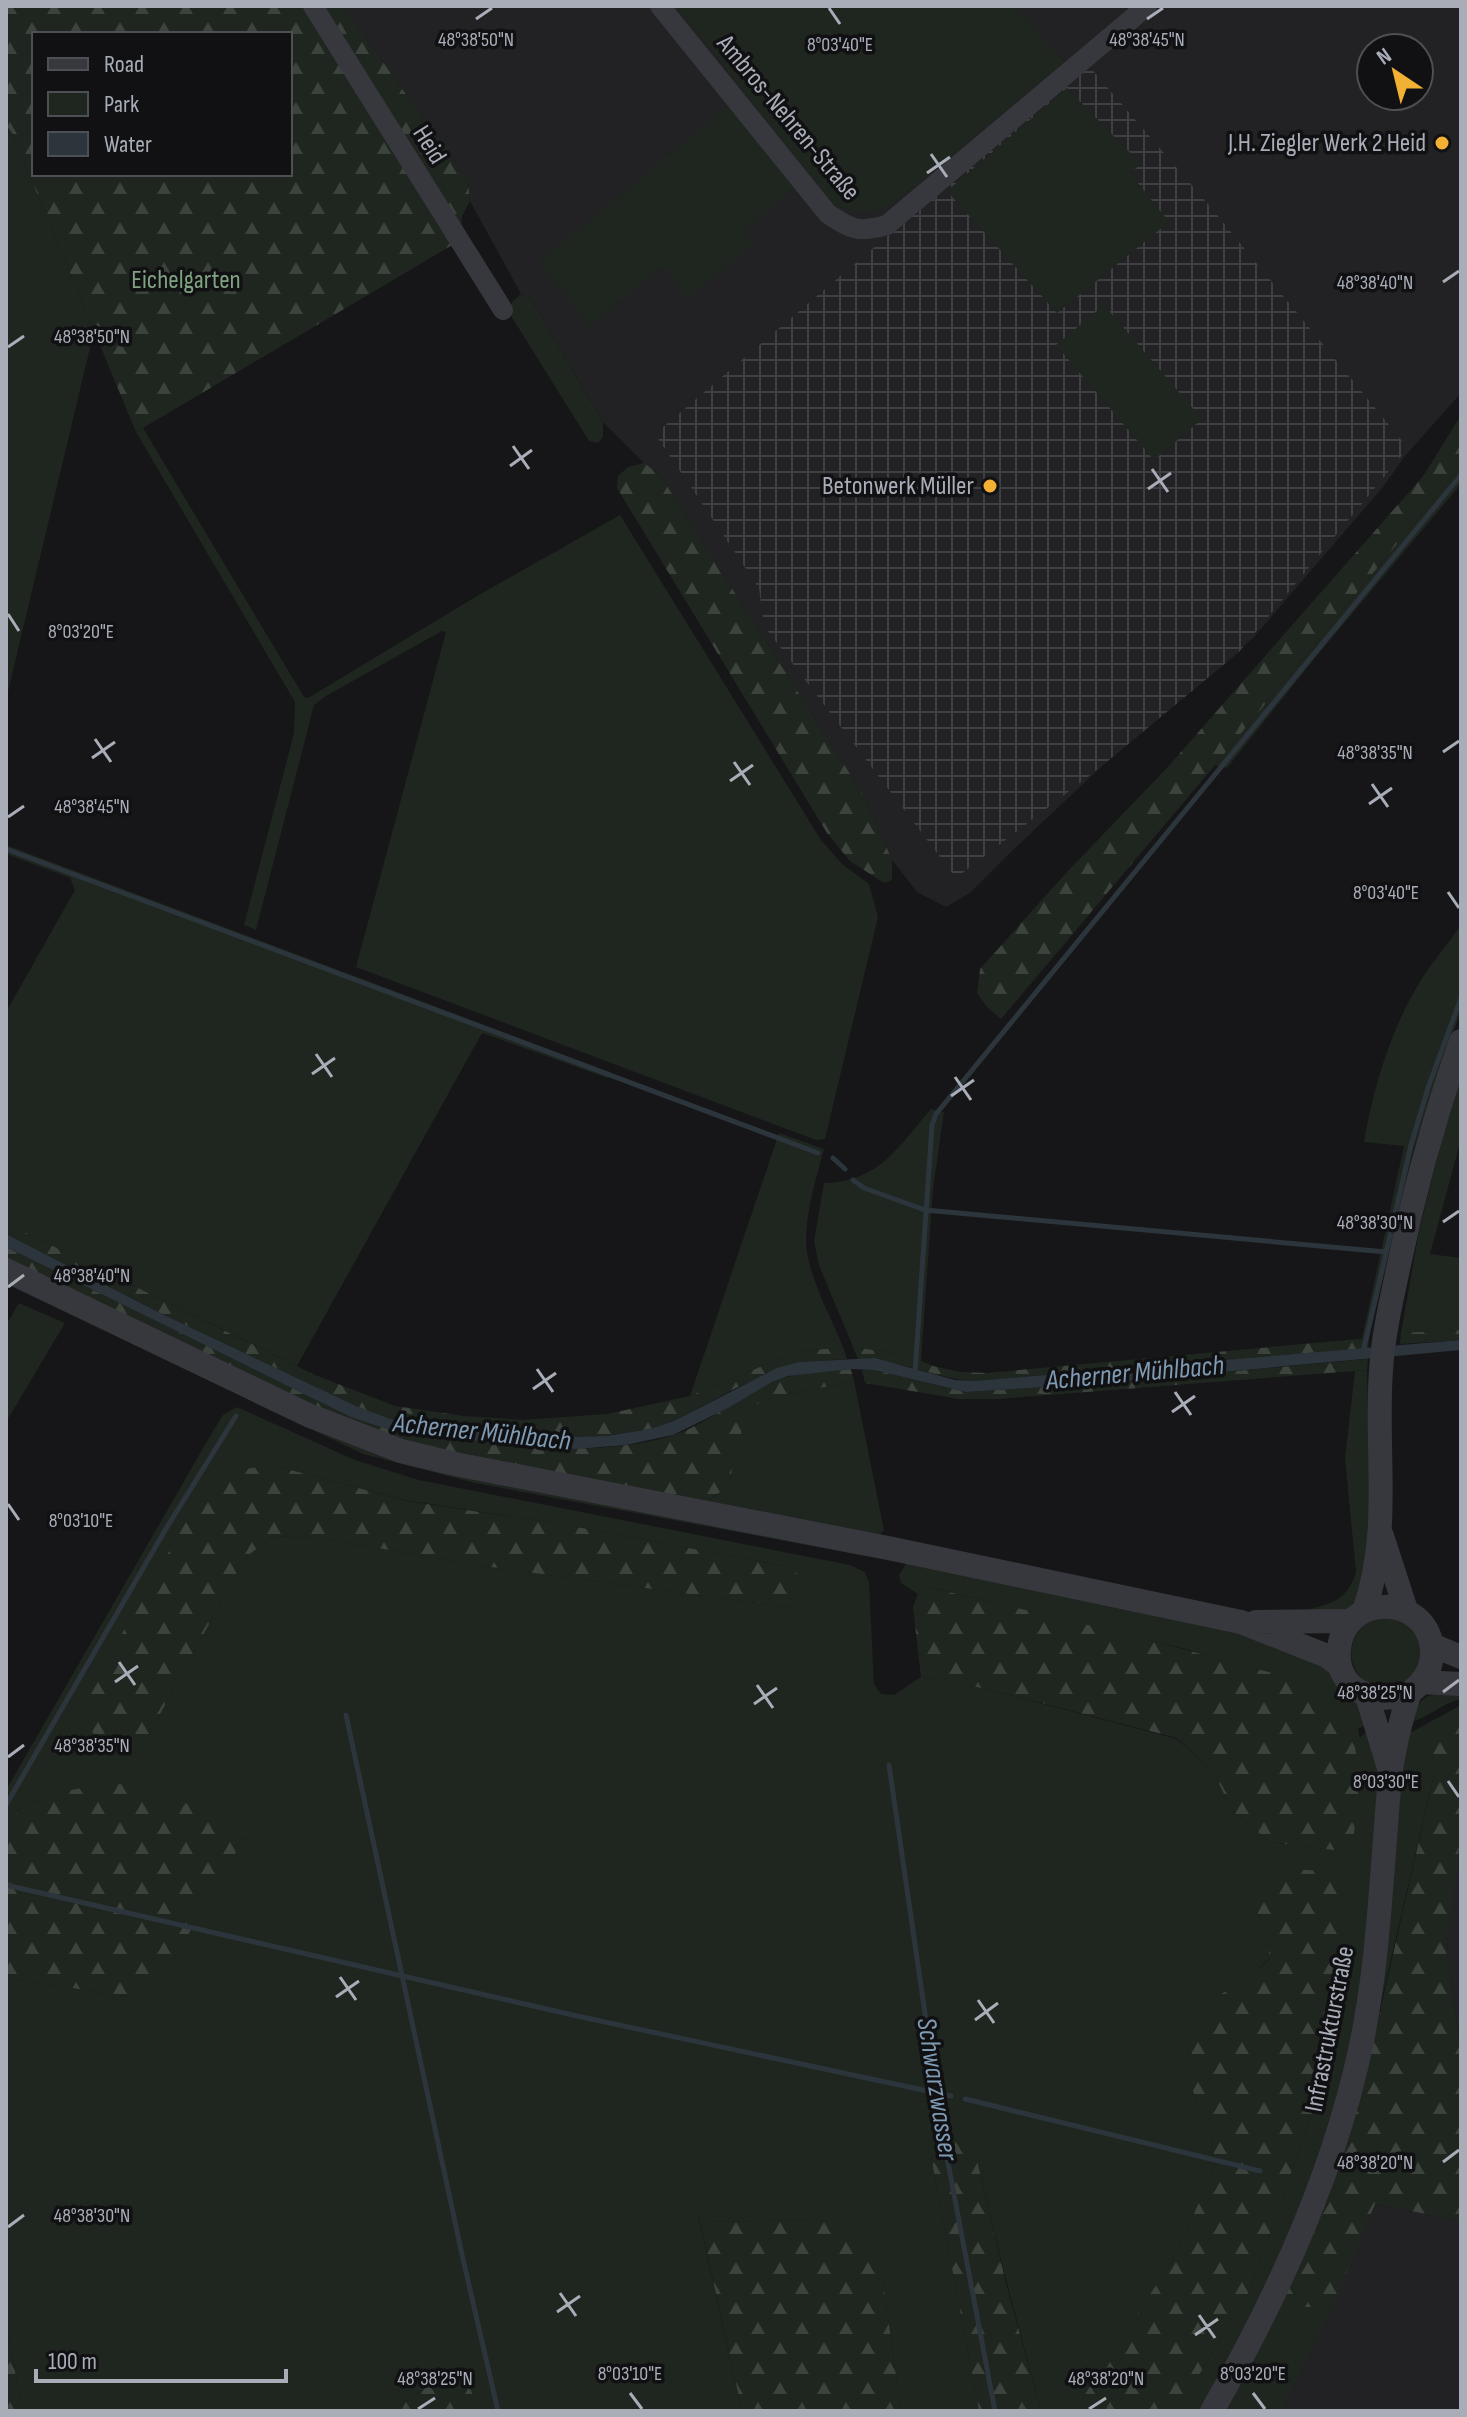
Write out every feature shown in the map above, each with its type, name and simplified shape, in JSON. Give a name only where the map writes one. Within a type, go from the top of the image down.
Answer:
[{"type":"street","name":"Heid","points":[[313,6],[503,310]]},
{"type":"street","name":"Ambros-Nehren-Straße","points":[[660,6],[828,214],[848,227],[863,232],[887,225],[1147,6]]},
{"type":"street","points":[[1340,1666],[1339,1645],[1357,1616],[1380,1529],[1380,1371],[1386,1327],[1410,1208],[1436,1112],[1461,1041]]},
{"type":"street","points":[[6,1270],[308,1415],[401,1451],[1241,1622],[1327,1656],[1340,1666],[1349,1682],[1367,1696],[1386,1699],[1416,1688],[1461,1684]]},
{"type":"street","points":[[1380,1529],[1393,1578],[1406,1610]]},
{"type":"street","points":[[1241,1622],[1357,1616],[1383,1605],[1406,1610],[1423,1624],[1432,1645],[1430,1667],[1416,1688],[1390,1774]]},
{"type":"street","points":[[1432,1645],[1461,1657]]},
{"type":"street","points":[[1367,1696],[1390,1774]]},
{"type":"street","name":"Infrastrukturstraße","points":[[1212,2411],[1250,2346],[1306,2220],[1335,2142],[1352,2084],[1381,1909],[1390,1774]]},
{"type":"shaded area","points":[[343,6],[1461,6],[1461,393],[1253,638],[1102,766],[970,893],[946,907],[917,892],[892,860],[864,796],[660,475],[603,422],[531,299],[521,294],[470,201],[468,181]]},
{"type":"shaded area","name":"Betonwerk Müller","points":[[1088,65],[1208,204],[1408,448],[1239,652],[1102,766],[956,878],[764,626],[759,588],[655,434]]},
{"type":"shaded area","points":[[1461,1834],[1461,2057],[1446,1944]]},
{"type":"shaded area","points":[[1374,2204],[1461,2221],[1461,2411],[1281,2411]]},
{"type":"green space","name":"Eichelgarten","points":[[6,6],[343,6],[468,181],[470,201],[462,216],[461,233],[454,244],[136,432],[12,133],[6,125]]},
{"type":"green space","points":[[676,6],[1015,6],[1064,62],[899,199],[867,212],[850,210],[833,203]]},
{"type":"green space","points":[[1067,88],[1141,164],[1130,173],[1169,222],[1057,313],[947,191]]},
{"type":"green space","points":[[728,106],[794,187],[745,231],[753,244],[688,299],[662,266],[590,326],[539,262]]},
{"type":"green space","points":[[6,125],[94,331],[6,700]]},
{"type":"green space","points":[[521,294],[531,299],[603,422],[603,437],[598,443],[589,441],[508,311]]},
{"type":"green space","points":[[1104,305],[1202,419],[1154,460],[1056,345]]},
{"type":"green space","points":[[1461,415],[1461,466],[1001,1019],[977,993],[980,969],[1166,769],[1424,475]]},
{"type":"green space","points":[[143,428],[304,697],[308,698],[477,596],[620,515],[821,840],[842,864],[869,884],[878,917],[825,1139],[816,1140],[356,967],[446,632],[442,631],[314,705],[256,930],[244,925],[294,733],[295,702],[136,432]]},
{"type":"green space","points":[[644,463],[660,475],[864,796],[892,860],[892,880],[884,883],[850,861],[827,833],[617,488],[618,476],[628,467]]},
{"type":"green space","points":[[1461,466],[1461,484],[1227,768],[1215,765]]},
{"type":"green space","points":[[6,845],[610,1072],[607,1078],[482,1033],[297,1366],[6,1223],[6,1012],[75,890],[70,878],[6,854]]},
{"type":"green space","points":[[1461,925],[1461,1010],[1414,1148],[1369,1338],[1362,1338],[1404,1146],[1364,1142],[1372,1101],[1392,1038],[1410,999]]},
{"type":"green space","points":[[1461,1075],[1461,1139],[1430,1254],[1461,1258],[1461,1330],[1401,1333],[1419,1231],[1453,1095]]},
{"type":"green space","points":[[931,1109],[944,1112],[933,1189],[921,1361],[907,1355],[853,1347],[819,1265],[814,1241],[824,1183],[843,1181],[873,1169],[897,1149]]},
{"type":"green space","points":[[779,1133],[824,1149],[808,1218],[807,1253],[843,1347],[796,1352],[690,1396]]},
{"type":"green space","points":[[6,1223],[315,1375],[395,1406],[464,1416],[523,1420],[607,1414],[690,1396],[796,1352],[843,1347],[847,1359],[799,1362],[736,1388],[674,1421],[650,1429],[607,1436],[567,1437],[393,1420],[358,1407],[160,1313],[6,1234]]},
{"type":"green space","points":[[6,1247],[351,1417],[418,1432],[538,1447],[618,1446],[685,1431],[782,1378],[851,1369],[854,1381],[766,1399],[747,1410],[730,1478],[722,1491],[704,1503],[558,1477],[371,1433],[6,1260]]},
{"type":"green space","points":[[6,1277],[82,1315],[865,1556],[475,1483],[363,1454],[6,1284]]},
{"type":"green space","points":[[19,1303],[65,1323],[6,1422],[6,1325]]},
{"type":"green space","points":[[1461,1330],[1461,1340],[1400,1344],[1401,1333]]},
{"type":"green space","points":[[1369,1338],[1368,1348],[975,1381],[888,1362],[858,1359],[853,1347],[907,1355],[959,1372],[987,1373]]},
{"type":"green space","points":[[1368,1359],[1367,1370],[997,1399],[959,1399],[865,1383],[862,1370],[874,1370],[966,1392]]},
{"type":"green space","points":[[1367,1370],[1371,1532],[1362,1599],[1343,1614],[1306,1610],[1338,1599],[1353,1581],[1356,1572],[1345,1458],[1355,1371]]},
{"type":"green space","points":[[854,1381],[884,1530],[879,1535],[704,1503],[720,1493],[730,1478],[746,1410],[766,1399]]},
{"type":"green space","points":[[237,1407],[355,1460],[419,1480],[850,1565],[865,1572],[869,1583],[874,1684],[881,1694],[894,1695],[921,1677],[987,1689],[1177,1739],[1213,1771],[1232,1811],[1270,1842],[1333,1850],[1305,1686],[1186,1649],[933,1588],[918,1594],[901,1583],[899,1575],[908,1561],[1204,1622],[1321,1658],[1356,1701],[1369,1723],[1358,1729],[1360,1738],[1365,1733],[1372,1733],[1379,1766],[1380,1811],[1355,2031],[1334,2120],[1283,2254],[1201,2411],[1177,2411],[1249,2293],[1321,2088],[1328,2056],[1257,1911],[1270,1946],[1270,1958],[1253,1974],[1215,1998],[1189,2081],[1212,2141],[1215,2165],[1177,2253],[1074,2411],[1041,2411],[972,2139],[931,2157],[979,2411],[901,2411],[883,2281],[823,2220],[709,2222],[698,2215],[742,2411],[477,2411],[470,2390],[442,2377],[391,2411],[27,2411],[21,2403],[6,2322],[6,1978],[138,1998],[162,1976],[246,1834],[61,1792],[20,1807],[6,1830],[6,1790],[223,1415]],"holes":[[[276,1466],[404,1500],[561,1524],[789,1567],[794,1608],[483,1566],[319,1538],[273,1536],[245,1558],[146,1740],[156,1577],[203,1492]]]},
{"type":"green space","points":[[276,1466],[407,1501],[561,1524],[789,1567],[808,1582],[811,1595],[794,1608],[483,1566],[319,1538],[273,1536],[245,1558],[146,1740],[134,1748],[106,1746],[89,1729],[84,1700],[203,1492],[219,1479],[237,1472]]},
{"type":"green space","points":[[932,1588],[1270,1672],[1318,1692],[1341,1715],[1355,1749],[1358,1786],[1353,1843],[1333,1850],[1270,1842],[1232,1811],[1213,1771],[1177,1738],[987,1689],[921,1677],[913,1607],[918,1594]]},
{"type":"green space","points":[[1393,1618],[1415,1633],[1421,1653],[1419,1667],[1411,1678],[1400,1686],[1379,1688],[1361,1678],[1353,1667],[1351,1646],[1361,1628],[1372,1620]]},
{"type":"green space","points":[[1461,1691],[1461,1699],[1410,1722],[1418,1705],[1429,1696]]},
{"type":"green space","points":[[1461,1705],[1461,1728],[1430,1752],[1436,1766],[1378,2015],[1406,1735]]},
{"type":"green space","points":[[1444,1726],[1461,1728],[1461,1834],[1446,1944],[1461,2057],[1461,2221],[1375,2204],[1332,2307],[1280,2307],[1328,2199],[1364,2082],[1436,1766],[1430,1752],[1430,1736]]},
{"type":"green space","points":[[113,1782],[245,1821],[246,1835],[158,1982],[138,1998],[6,1978],[6,1830],[20,1807],[61,1792]]},
{"type":"green space","points":[[1289,1869],[1325,1871],[1348,1877],[1328,2056],[1321,2088],[1249,2293],[1177,2411],[1074,2411],[1177,2253],[1215,2165],[1212,2141],[1189,2081],[1193,2033],[1215,1998],[1253,1974],[1270,1959],[1257,1911],[1264,1885]]},
{"type":"green space","points":[[969,2134],[1041,2411],[979,2411],[931,2157],[935,2145]]},
{"type":"green space","points":[[698,2213],[709,2222],[823,2220],[867,2250],[883,2281],[901,2411],[742,2411]]},
{"type":"green space","points":[[1280,2307],[1332,2307],[1281,2411],[1224,2411]]},
{"type":"green space","points":[[6,2322],[21,2403],[27,2411],[6,2411]]},
{"type":"green space","points":[[442,2377],[471,2390],[477,2411],[391,2411]]},
{"type":"water","name":"Acherner Mühlbach","points":[[6,1234],[160,1313],[358,1407],[393,1420],[567,1437],[607,1436],[650,1429],[674,1421],[777,1368],[799,1362],[875,1358],[955,1380],[975,1381],[1461,1340],[1461,1350],[1092,1384],[966,1392],[874,1370],[851,1369],[788,1376],[673,1435],[626,1445],[576,1449],[485,1442],[387,1429],[351,1417],[6,1247]]},
{"type":"waterway","points":[[915,1373],[932,1125],[936,1114],[1461,475]]},
{"type":"waterway","points":[[6,849],[818,1153]]},
{"type":"waterway","points":[[1363,1352],[1411,1145],[1461,998]]},
{"type":"waterway","points":[[833,1158],[845,1169]]},
{"type":"waterway","points":[[853,1180],[864,1188],[925,1210],[1386,1252]]},
{"type":"waterway","points":[[6,1805],[167,1527],[236,1416]]},
{"type":"waterway","points":[[346,1715],[498,2411]]},
{"type":"waterway","name":"Schwarzwasser","points":[[889,1765],[942,2131],[995,2411]]},
{"type":"waterway","points":[[6,1885],[577,2016],[951,2096]]},
{"type":"waterway","points":[[965,2099],[1260,2171]]},
{"type":"place","name":"J.H. Ziegler Werk 2 Heid","points":[[1442,143]]},
{"type":"place","name":"Betonwerk Müller","points":[[990,486]]}]
